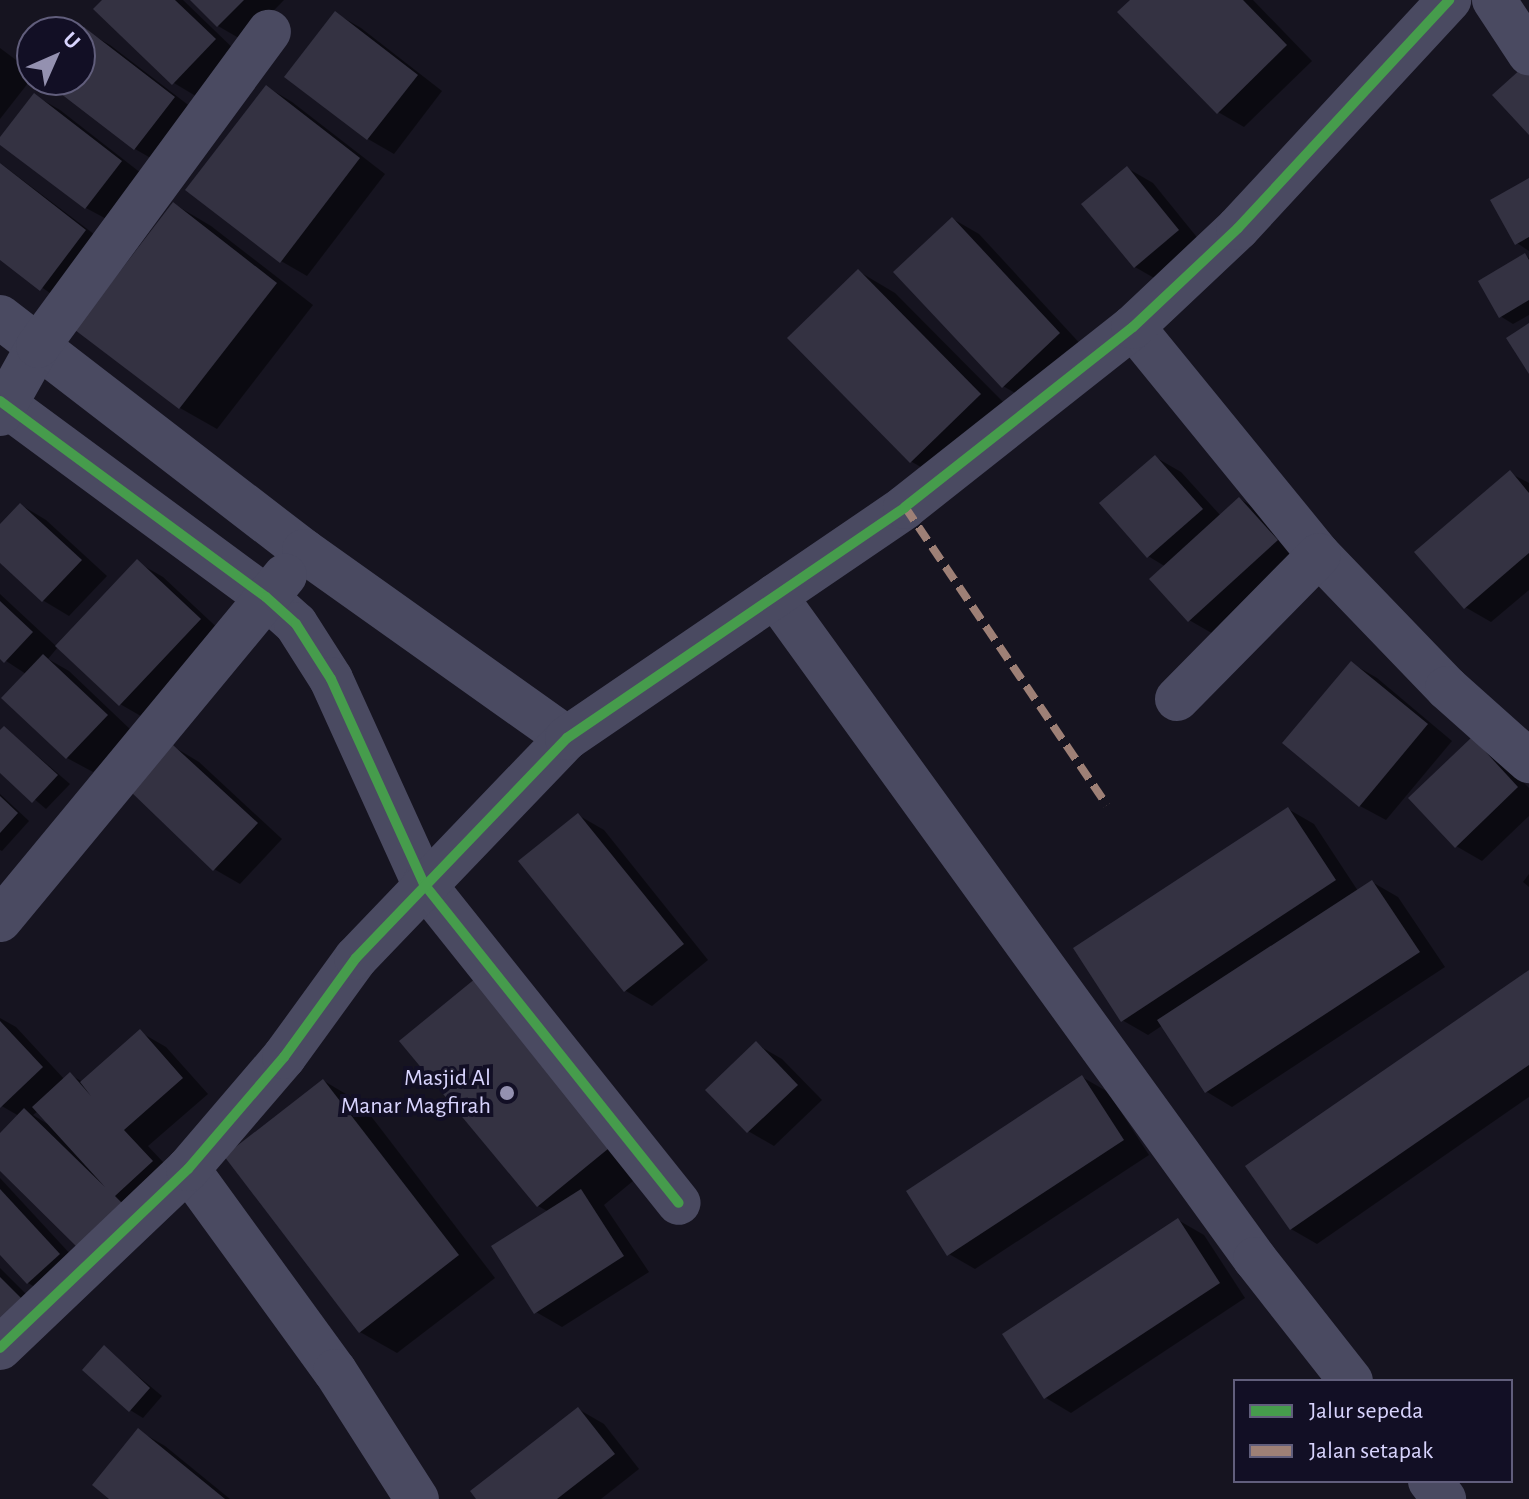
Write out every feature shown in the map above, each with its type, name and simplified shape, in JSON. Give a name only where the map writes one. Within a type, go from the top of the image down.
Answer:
[{"type":"street","points":[[0,1348],[188,1169],[284,1057],[356,958],[567,738],[905,507],[1133,327],[1238,228],[1449,0]]},
{"type":"street","points":[[1494,0],[1529,53]]},
{"type":"street","points":[[269,32],[38,346],[2,407],[266,597],[296,624],[331,679],[424,884],[679,1203]]},
{"type":"street","points":[[0,317],[304,551],[567,738]]},
{"type":"street","points":[[1133,327],[1319,555],[1447,688],[1529,761]]},
{"type":"street","points":[[0,920],[304,551]]},
{"type":"street","points":[[1177,699],[1319,555]]},
{"type":"street","points":[[775,596],[1255,1259],[1349,1379]]},
{"type":"street","points":[[188,1169],[335,1371],[417,1499]]},
{"type":"street","points":[[1432,1483],[1444,1499]]},
{"type":"building","points":[[102,0],[175,0],[216,39],[172,85],[93,9]]},
{"type":"building","points":[[190,0],[244,0],[217,27]]},
{"type":"building","points":[[1130,0],[1243,0],[1287,45],[1217,114],[1117,12]]},
{"type":"building","points":[[335,11],[418,75],[367,140],[284,77]]},
{"type":"building","points":[[96,36],[175,97],[134,150],[64,96],[96,96]]},
{"type":"building","points":[[1522,68],[1529,75],[1529,135],[1492,95]]},
{"type":"building","points":[[266,85],[360,158],[280,263],[185,190]]},
{"type":"building","points":[[32,96],[38,96],[122,161],[85,209],[0,145],[0,137]]},
{"type":"building","points":[[0,163],[86,230],[40,291],[0,260]]},
{"type":"building","points":[[1127,166],[1179,230],[1134,268],[1081,204]]},
{"type":"building","points":[[1529,178],[1529,237],[1515,245],[1490,200]]},
{"type":"building","points":[[173,202],[277,283],[179,409],[75,330]]},
{"type":"building","points":[[952,217],[1060,333],[1002,388],[893,272]]},
{"type":"building","points":[[1525,253],[1529,260],[1529,300],[1499,318],[1478,281]]},
{"type":"building","points":[[858,269],[981,394],[910,463],[787,338]]},
{"type":"building","points":[[1529,323],[1529,374],[1506,338]]},
{"type":"building","points":[[1155,455],[1203,509],[1147,558],[1099,503]]},
{"type":"building","points":[[1510,470],[1529,493],[1529,553],[1464,609],[1414,552]]},
{"type":"building","points":[[1239,497],[1278,540],[1188,622],[1149,579]]},
{"type":"building","points":[[20,503],[82,560],[42,602],[0,563],[0,524]]},
{"type":"building","points":[[137,559],[201,619],[119,706],[55,646]]},
{"type":"building","points":[[0,601],[33,632],[4,663],[0,659]]},
{"type":"building","points":[[43,654],[108,715],[66,759],[1,698]]},
{"type":"building","points":[[1351,661],[1428,724],[1359,807],[1282,743]]},
{"type":"building","points":[[4,726],[58,775],[32,803],[0,773],[0,730]]},
{"type":"building","points":[[1472,737],[1518,787],[1455,848],[1408,798]]},
{"type":"building","points":[[173,745],[258,823],[213,871],[129,790]]},
{"type":"building","points":[[0,796],[18,813],[0,833]]},
{"type":"building","points":[[1288,807],[1336,880],[1121,1022],[1073,948]]},
{"type":"building","points":[[578,813],[684,944],[624,992],[518,861]]},
{"type":"building","points":[[1372,880],[1420,952],[1205,1093],[1157,1020]]},
{"type":"building","points":[[1529,970],[1529,1065],[1290,1230],[1245,1166]]},
{"type":"building","name":"Masjid Al Manar Magfirah","points":[[476,978],[614,1144],[537,1207],[399,1041]]},
{"type":"building","points":[[0,1021],[43,1067],[0,1108]]},
{"type":"building","points":[[140,1029],[183,1078],[124,1130],[153,1161],[115,1196],[122,1203],[78,1248],[0,1171],[0,1133],[24,1108],[105,1187],[32,1107],[70,1072],[91,1096],[80,1082]]},
{"type":"building","points":[[756,1041],[798,1085],[747,1133],[705,1090]]},
{"type":"building","points":[[1082,1075],[1124,1140],[947,1256],[906,1191]]},
{"type":"building","points":[[323,1079],[459,1255],[359,1333],[224,1156]]},
{"type":"building","points":[[0,1189],[60,1254],[27,1284],[0,1255]]},
{"type":"building","points":[[581,1189],[624,1256],[534,1314],[491,1246]]},
{"type":"building","points":[[1178,1218],[1220,1283],[1044,1399],[1002,1334]]},
{"type":"building","points":[[0,1277],[24,1301],[0,1325]]},
{"type":"building","points":[[104,1345],[150,1388],[129,1412],[82,1370]]},
{"type":"building","points":[[578,1407],[615,1454],[557,1499],[476,1499],[470,1491]]},
{"type":"building","points":[[138,1428],[225,1499],[109,1499],[92,1485]]},
{"type":"marked path","points":[[905,507],[1107,805]]},
{"type":"cycle path","points":[[0,1348],[188,1169],[284,1057],[356,958],[567,738],[905,507],[1133,327],[1238,228],[1449,0]]},
{"type":"cycle path","points":[[0,401],[266,597],[296,624],[331,679],[424,884],[679,1203]]},
{"type":"place","name":"Masjid Al Manar Magfirah","points":[[507,1093]]}]
